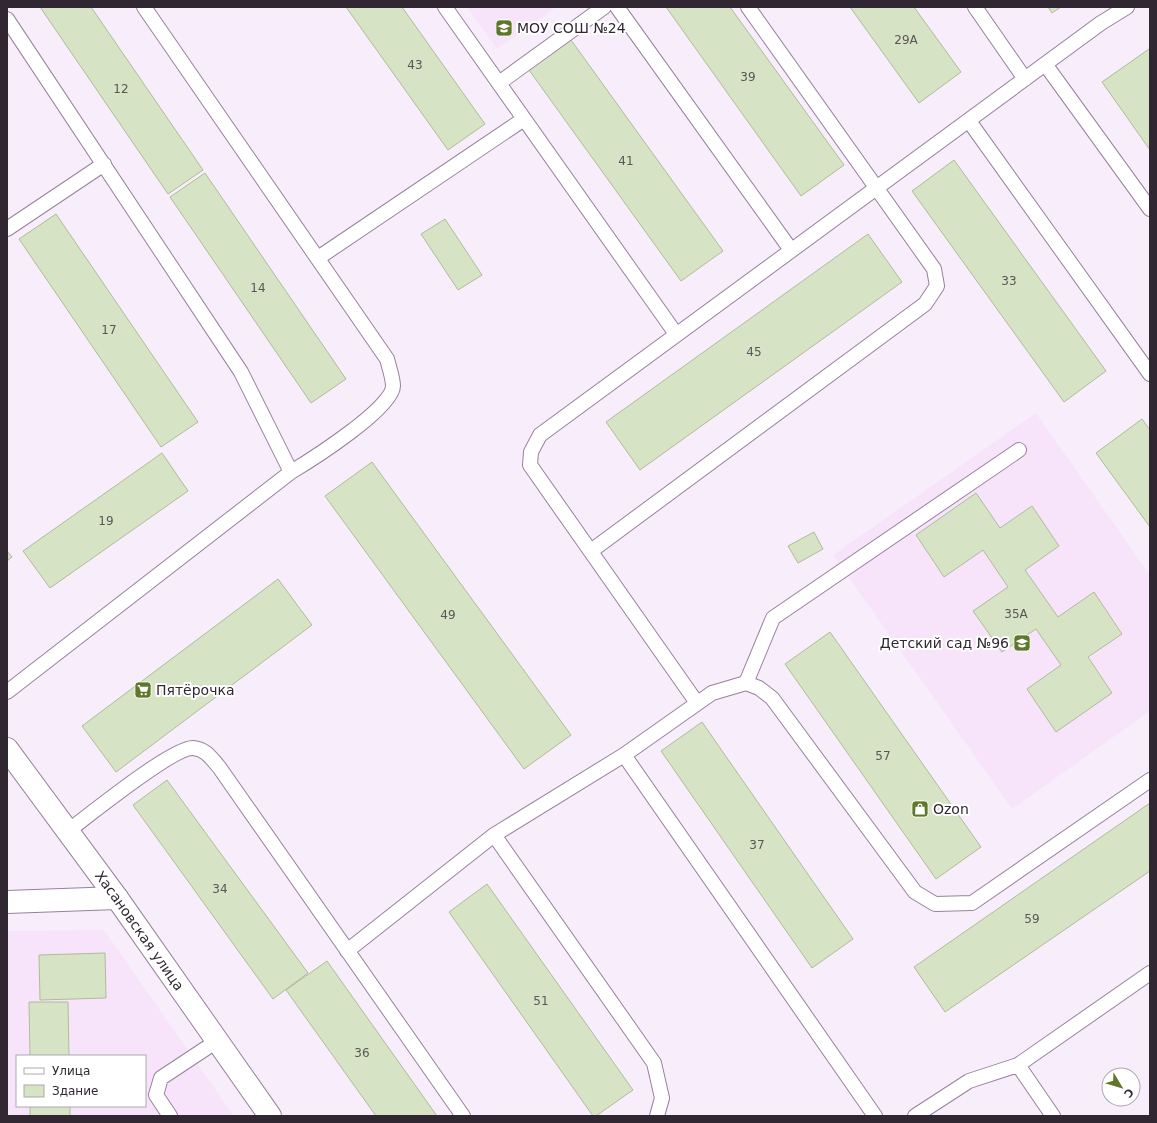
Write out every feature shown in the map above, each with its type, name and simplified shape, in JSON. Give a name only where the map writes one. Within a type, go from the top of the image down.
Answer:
[{"type":"street","name":"Хасановская улица","points":[[7,748],[117,898],[270,1116]]},
{"type":"street","points":[[7,902],[117,898]]},
{"type":"lane","points":[[7,692],[291,472],[326,451],[386,402],[393,387],[387,359],[144,7]]},
{"type":"lane","points":[[444,7],[676,334]]},
{"type":"lane","points":[[499,83],[604,7]]},
{"type":"lane","points":[[617,7],[791,250]]},
{"type":"lane","points":[[591,551],[925,304],[937,286],[934,269],[878,187],[748,7]]},
{"type":"lane","points":[[975,7],[1025,79]]},
{"type":"lane","points":[[697,703],[530,465],[531,452],[540,435],[1101,23],[1127,7]]},
{"type":"lane","points":[[7,19],[241,372],[291,472]]},
{"type":"lane","points":[[1045,64],[1150,209]]},
{"type":"lane","points":[[318,258],[524,119]]},
{"type":"lane","points":[[969,121],[1150,374]]},
{"type":"lane","points":[[7,229],[104,164]]},
{"type":"lane","points":[[746,683],[773,618],[1019,450]]},
{"type":"lane","points":[[348,951],[494,835],[624,755],[712,693],[746,683],[759,688],[772,698],[915,892],[935,904],[972,903],[1150,780]]},
{"type":"lane","points":[[68,831],[160,762],[191,748],[205,750],[219,767],[463,1116]]},
{"type":"lane","points":[[624,755],[875,1116]]},
{"type":"lane","points":[[494,835],[654,1063],[662,1098],[657,1116]]},
{"type":"lane","points":[[915,1116],[969,1081],[1018,1065],[1150,974]]},
{"type":"lane","points":[[170,1116],[156,1095],[161,1078],[217,1041]]},
{"type":"lane","points":[[1018,1065],[1054,1116]]},
{"type":"shaded area","name":"МОУ СОШ №24","points":[[467,7],[556,7],[497,49]]},
{"type":"shaded area","name":"Детский сад №96","points":[[1036,413],[1150,575],[1150,711],[1012,809],[833,555]]},
{"type":"shaded area","points":[[104,930],[234,1116],[7,1116],[7,931]]},
{"type":"building","points":[[40,7],[91,7],[203,170],[168,194]]},
{"type":"building","points":[[346,7],[402,7],[485,124],[448,150]]},
{"type":"building","points":[[666,7],[730,7],[844,165],[801,196]]},
{"type":"building","points":[[850,7],[914,7],[961,72],[919,103]]},
{"type":"building","points":[[1048,7],[1061,7],[1052,13]]},
{"type":"building","points":[[571,40],[723,251],[681,281],[529,70]]},
{"type":"building","points":[[1149,49],[1150,50],[1150,150],[1102,82]]},
{"type":"building","points":[[954,160],[1106,371],[1064,402],[912,191]]},
{"type":"building","points":[[205,173],[346,379],[311,403],[170,197]]},
{"type":"building","points":[[56,214],[198,422],[161,447],[19,239]]},
{"type":"building","points":[[445,219],[482,275],[458,290],[421,234]]},
{"type":"building","points":[[868,234],[902,282],[640,470],[606,422]]},
{"type":"building","points":[[1142,419],[1150,430],[1150,527],[1096,453]]},
{"type":"building","points":[[162,453],[188,491],[50,588],[23,551]]},
{"type":"building","points":[[372,462],[571,735],[524,769],[325,496]]},
{"type":"building","points":[[976,493],[1000,528],[1032,506],[1059,546],[1025,570],[1058,617],[1094,592],[1122,634],[1088,657],[1112,693],[1056,732],[1027,689],[1061,665],[1036,629],[1002,652],[973,611],[1008,587],[983,550],[944,577],[916,535]]},
{"type":"building","points":[[814,532],[823,549],[798,563],[788,546]]},
{"type":"building","points":[[7,551],[12,557],[7,561]]},
{"type":"building","points":[[278,579],[312,625],[116,772],[82,726]]},
{"type":"building","points":[[830,632],[981,847],[936,879],[785,664]]},
{"type":"building","points":[[702,722],[853,939],[812,968],[661,751]]},
{"type":"building","points":[[167,780],[308,973],[273,999],[133,805]]},
{"type":"building","points":[[1150,803],[1150,871],[945,1012],[914,967]]},
{"type":"building","points":[[487,884],[633,1090],[596,1116],[593,1116],[449,912]]},
{"type":"building","points":[[105,953],[106,998],[40,1000],[39,955]]},
{"type":"building","points":[[327,961],[437,1116],[376,1116],[286,990]]},
{"type":"building","points":[[29,1002],[68,1002],[69,1055],[30,1055]]},
{"type":"building","points":[[30,1107],[70,1107],[70,1116],[30,1116]]},
{"type":"place","name":"МОУ СОШ №24","points":[[504,28]]},
{"type":"place","name":"Детский сад №96","points":[[1022,643]]},
{"type":"place","name":"Пятёрочка","points":[[143,690]]},
{"type":"place","name":"Ozon","points":[[920,809]]}]
